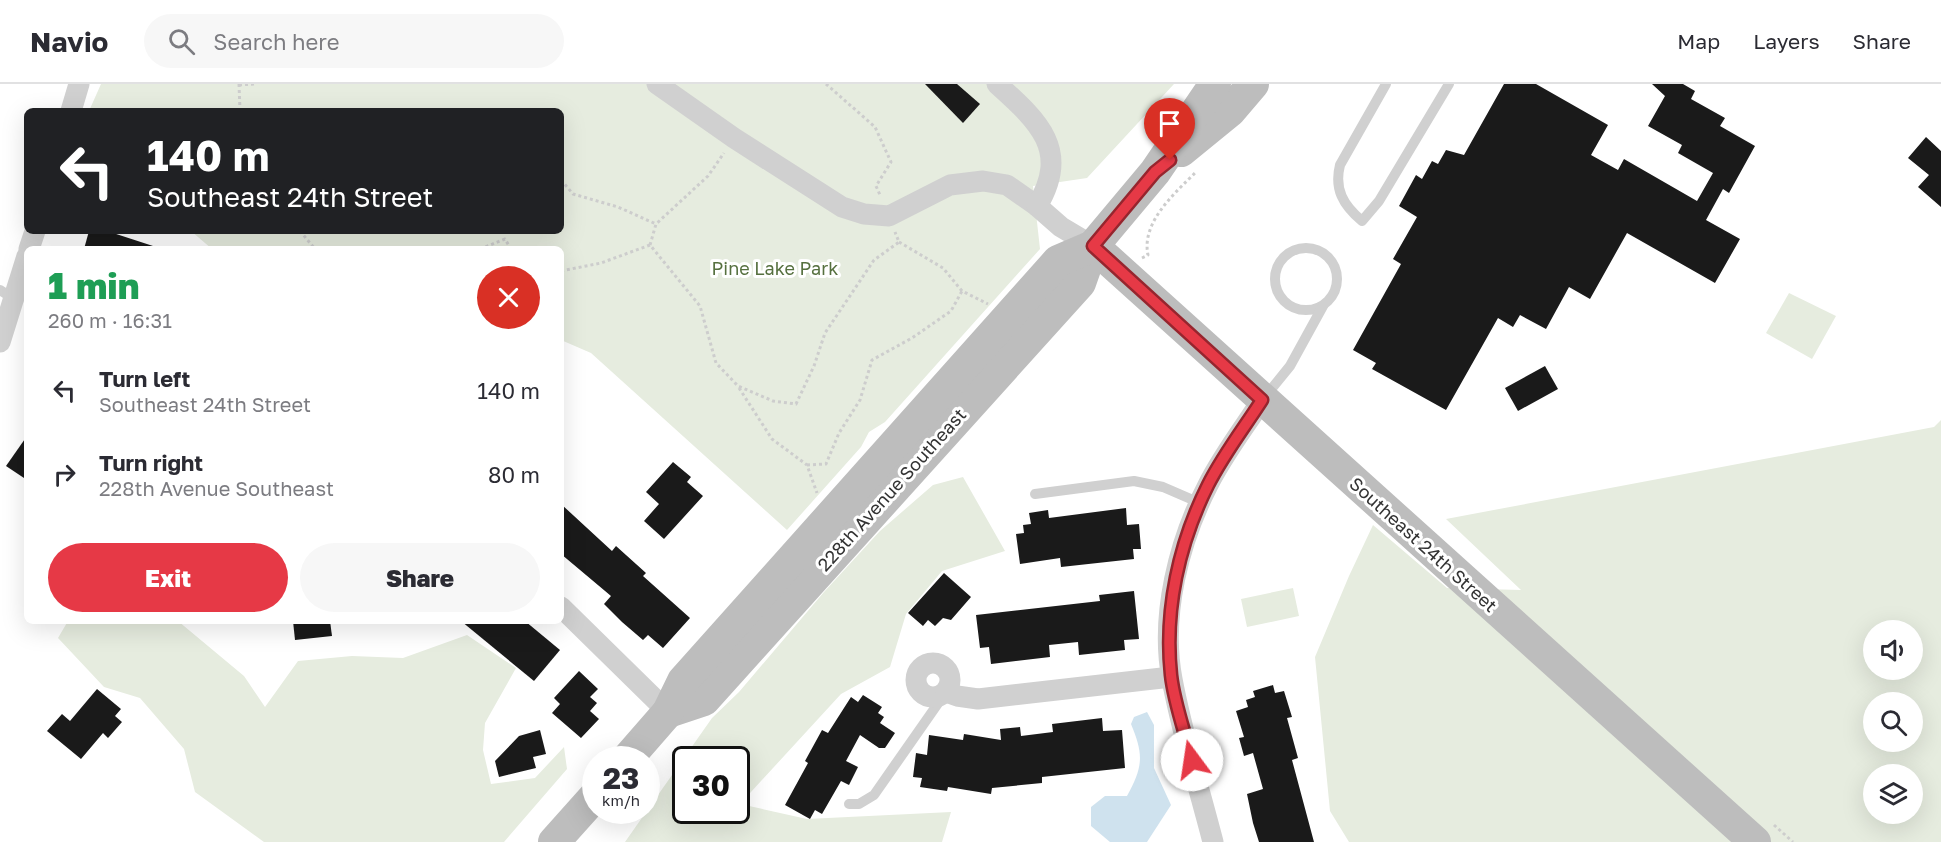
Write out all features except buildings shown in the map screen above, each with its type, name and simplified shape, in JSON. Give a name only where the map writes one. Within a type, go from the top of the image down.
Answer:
[{"type":"main road","name":"228th Avenue Southeast","points":[[668,712],[704,700],[814,556],[1080,283],[1093,246],[1155,172],[1215,84]]},
{"type":"main road","name":"228th Avenue Southeast","points":[[1155,172],[1230,111],[1253,84]]},
{"type":"main road","name":"Southeast 24th Street","points":[[1093,246],[1755,842]]},
{"type":"main road","points":[[638,746],[668,712]]},
{"type":"main road","points":[[554,842],[582,811]]},
{"type":"street","points":[[72,108],[79,84]]},
{"type":"street","points":[[657,84],[734,138],[842,207],[864,214],[890,216],[950,185],[983,181],[1007,185],[1037,206],[1061,227],[1093,246]]},
{"type":"street","points":[[998,84],[1033,117],[1048,142],[1051,176],[1037,206]]},
{"type":"street","points":[[0,342],[7,294],[24,262]]},
{"type":"street","points":[[1213,842],[1171,677],[1172,598],[1179,564],[1200,503],[1228,451],[1262,400]]},
{"type":"street","points":[[564,610],[668,712]]},
{"type":"street","points":[[946,692],[978,699],[1171,677]]},
{"type":"lane","points":[[1386,84],[1340,165],[1336,179],[1340,195],[1349,210],[1362,220],[1379,201],[1449,84]]},
{"type":"lane","points":[[1262,400],[1290,366],[1323,306],[1336,291],[1337,271],[1333,261],[1317,249],[1307,247],[1287,254],[1276,271],[1275,282],[1283,301],[1302,310],[1323,306]]},
{"type":"lane","points":[[1035,494],[1134,481],[1163,487],[1200,503]]},
{"type":"lane","points":[[849,804],[859,804],[874,795],[946,692]]},
{"type":"path","points":[[240,108],[239,85],[254,84]]},
{"type":"path","points":[[826,84],[875,127],[891,162],[876,186],[899,242],[943,268],[962,291],[993,306]]},
{"type":"path","points":[[650,245],[656,224],[708,176],[734,138]]},
{"type":"path","points":[[1144,256],[1148,255],[1146,240],[1158,216],[1202,166]]},
{"type":"path","points":[[564,184],[573,194],[618,207],[656,224]]},
{"type":"path","points":[[302,234],[312,246]]},
{"type":"path","points":[[488,246],[505,239],[509,246]]},
{"type":"path","points":[[738,386],[773,401],[796,404],[814,366],[825,333],[874,260],[899,242]]},
{"type":"path","points":[[564,270],[602,263],[650,245]]},
{"type":"path","points":[[650,245],[700,306],[716,363],[738,386],[772,439],[807,465],[820,500]]},
{"type":"path","points":[[807,465],[826,464],[839,433],[860,400],[872,360],[912,338],[951,311],[962,291]]},
{"type":"green space","name":"Pine Lake Park","points":[[101,84],[1174,84],[1087,178],[1033,186],[1040,249],[885,422],[869,432],[861,447],[787,530],[591,353],[564,341],[564,246],[208,246],[194,234],[564,234],[564,108],[90,108]]},
{"type":"green space","points":[[1789,293],[1836,316],[1812,359],[1766,333]]},
{"type":"green space","points":[[1941,420],[1941,842],[1349,842],[1330,811],[1315,657],[1373,525],[1447,588],[1521,590],[1446,519],[1934,427]]},
{"type":"green space","points":[[963,477],[1005,551],[942,571],[906,614],[890,667],[841,694],[750,793],[750,746],[692,746],[712,718],[739,692],[824,592],[880,531],[933,485]]},
{"type":"green space","points":[[1293,588],[1299,616],[1247,627],[1241,599]]},
{"type":"green space","points":[[66,624],[182,624],[244,676],[265,707],[298,661],[352,656],[403,658],[467,635],[516,668],[485,723],[483,750],[491,784],[535,778],[564,747],[567,769],[504,842],[264,842],[195,792],[184,749],[140,698],[104,687],[58,638]]},
{"type":"green space","points":[[672,775],[672,824],[750,824],[750,806],[807,819],[951,812],[942,842],[625,842],[638,824],[660,824],[660,792]]},
{"type":"water","points":[[1147,712],[1154,725],[1154,768],[1171,805],[1147,842],[1110,842],[1091,826],[1091,807],[1105,796],[1127,796],[1139,769],[1140,761],[1138,744],[1131,724],[1134,717]]},
{"type":"route","points":[[1170,160],[1155,172],[1093,246],[1262,400],[1208,484],[1192,522],[1179,564],[1172,598],[1171,677],[1192,760]]}]
